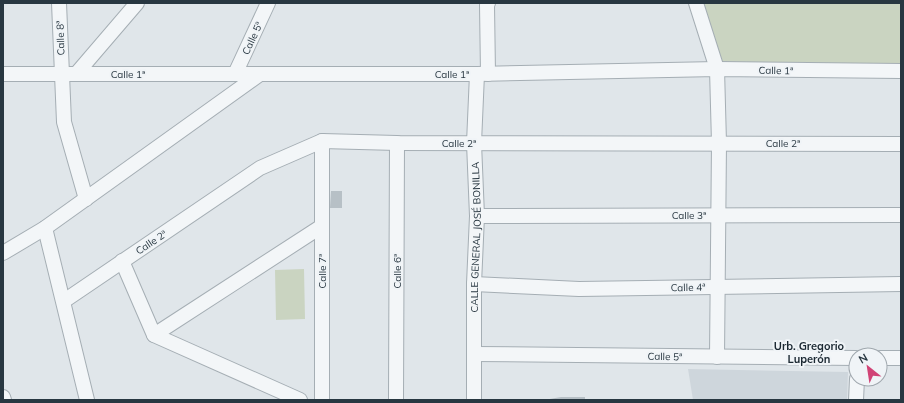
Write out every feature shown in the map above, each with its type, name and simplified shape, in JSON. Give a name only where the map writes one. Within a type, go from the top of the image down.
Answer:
[{"type":"street","name":"Calle 8ª","points":[[59,3],[64,122],[86,199]]},
{"type":"street","points":[[77,74],[137,3]]},
{"type":"street","name":"Calle 5ª","points":[[236,74],[268,3]]},
{"type":"street","name":"CALLE GENERAL JOSÉ BONILLA","points":[[474,400],[474,284],[477,216],[474,143],[488,3]]},
{"type":"street","points":[[696,3],[717,69],[719,143],[717,357]]},
{"type":"street","name":"Calle 1ª","points":[[3,74],[482,74],[717,69],[901,71]]},
{"type":"street","points":[[3,253],[45,228],[260,74]]},
{"type":"street","name":"Calle 2ª","points":[[64,301],[260,168],[322,141],[397,143],[901,144]]},
{"type":"street","name":"Calle 7ª","points":[[322,141],[322,400]]},
{"type":"street","name":"Calle 6ª","points":[[396,400],[397,143]]},
{"type":"street","name":"Calle 3ª","points":[[477,216],[901,215]]},
{"type":"street","points":[[154,335],[322,226]]},
{"type":"street","points":[[45,228],[89,399]]},
{"type":"street","points":[[122,262],[154,335],[300,400]]},
{"type":"street","name":"Calle 4ª","points":[[474,284],[579,289],[901,284]]},
{"type":"street","name":"Calle 5ª","points":[[475,354],[848,358]]},
{"type":"street","points":[[888,358],[901,358]]},
{"type":"street","points":[[856,400],[857,387]]},
{"type":"shaded area","points":[[688,369],[848,372],[847,400],[693,400]]},
{"type":"green space","points":[[696,3],[901,3],[901,71],[717,69]]},
{"type":"green space","points":[[304,269],[305,319],[276,320],[275,270]]},
{"type":"building","points":[[331,191],[342,191],[342,208],[330,208]]},
{"type":"building","points":[[561,397],[585,397],[585,400],[544,400]]},
{"type":"district","name":"Urb. Gregorio Luperón","points":[[809,352]]}]
